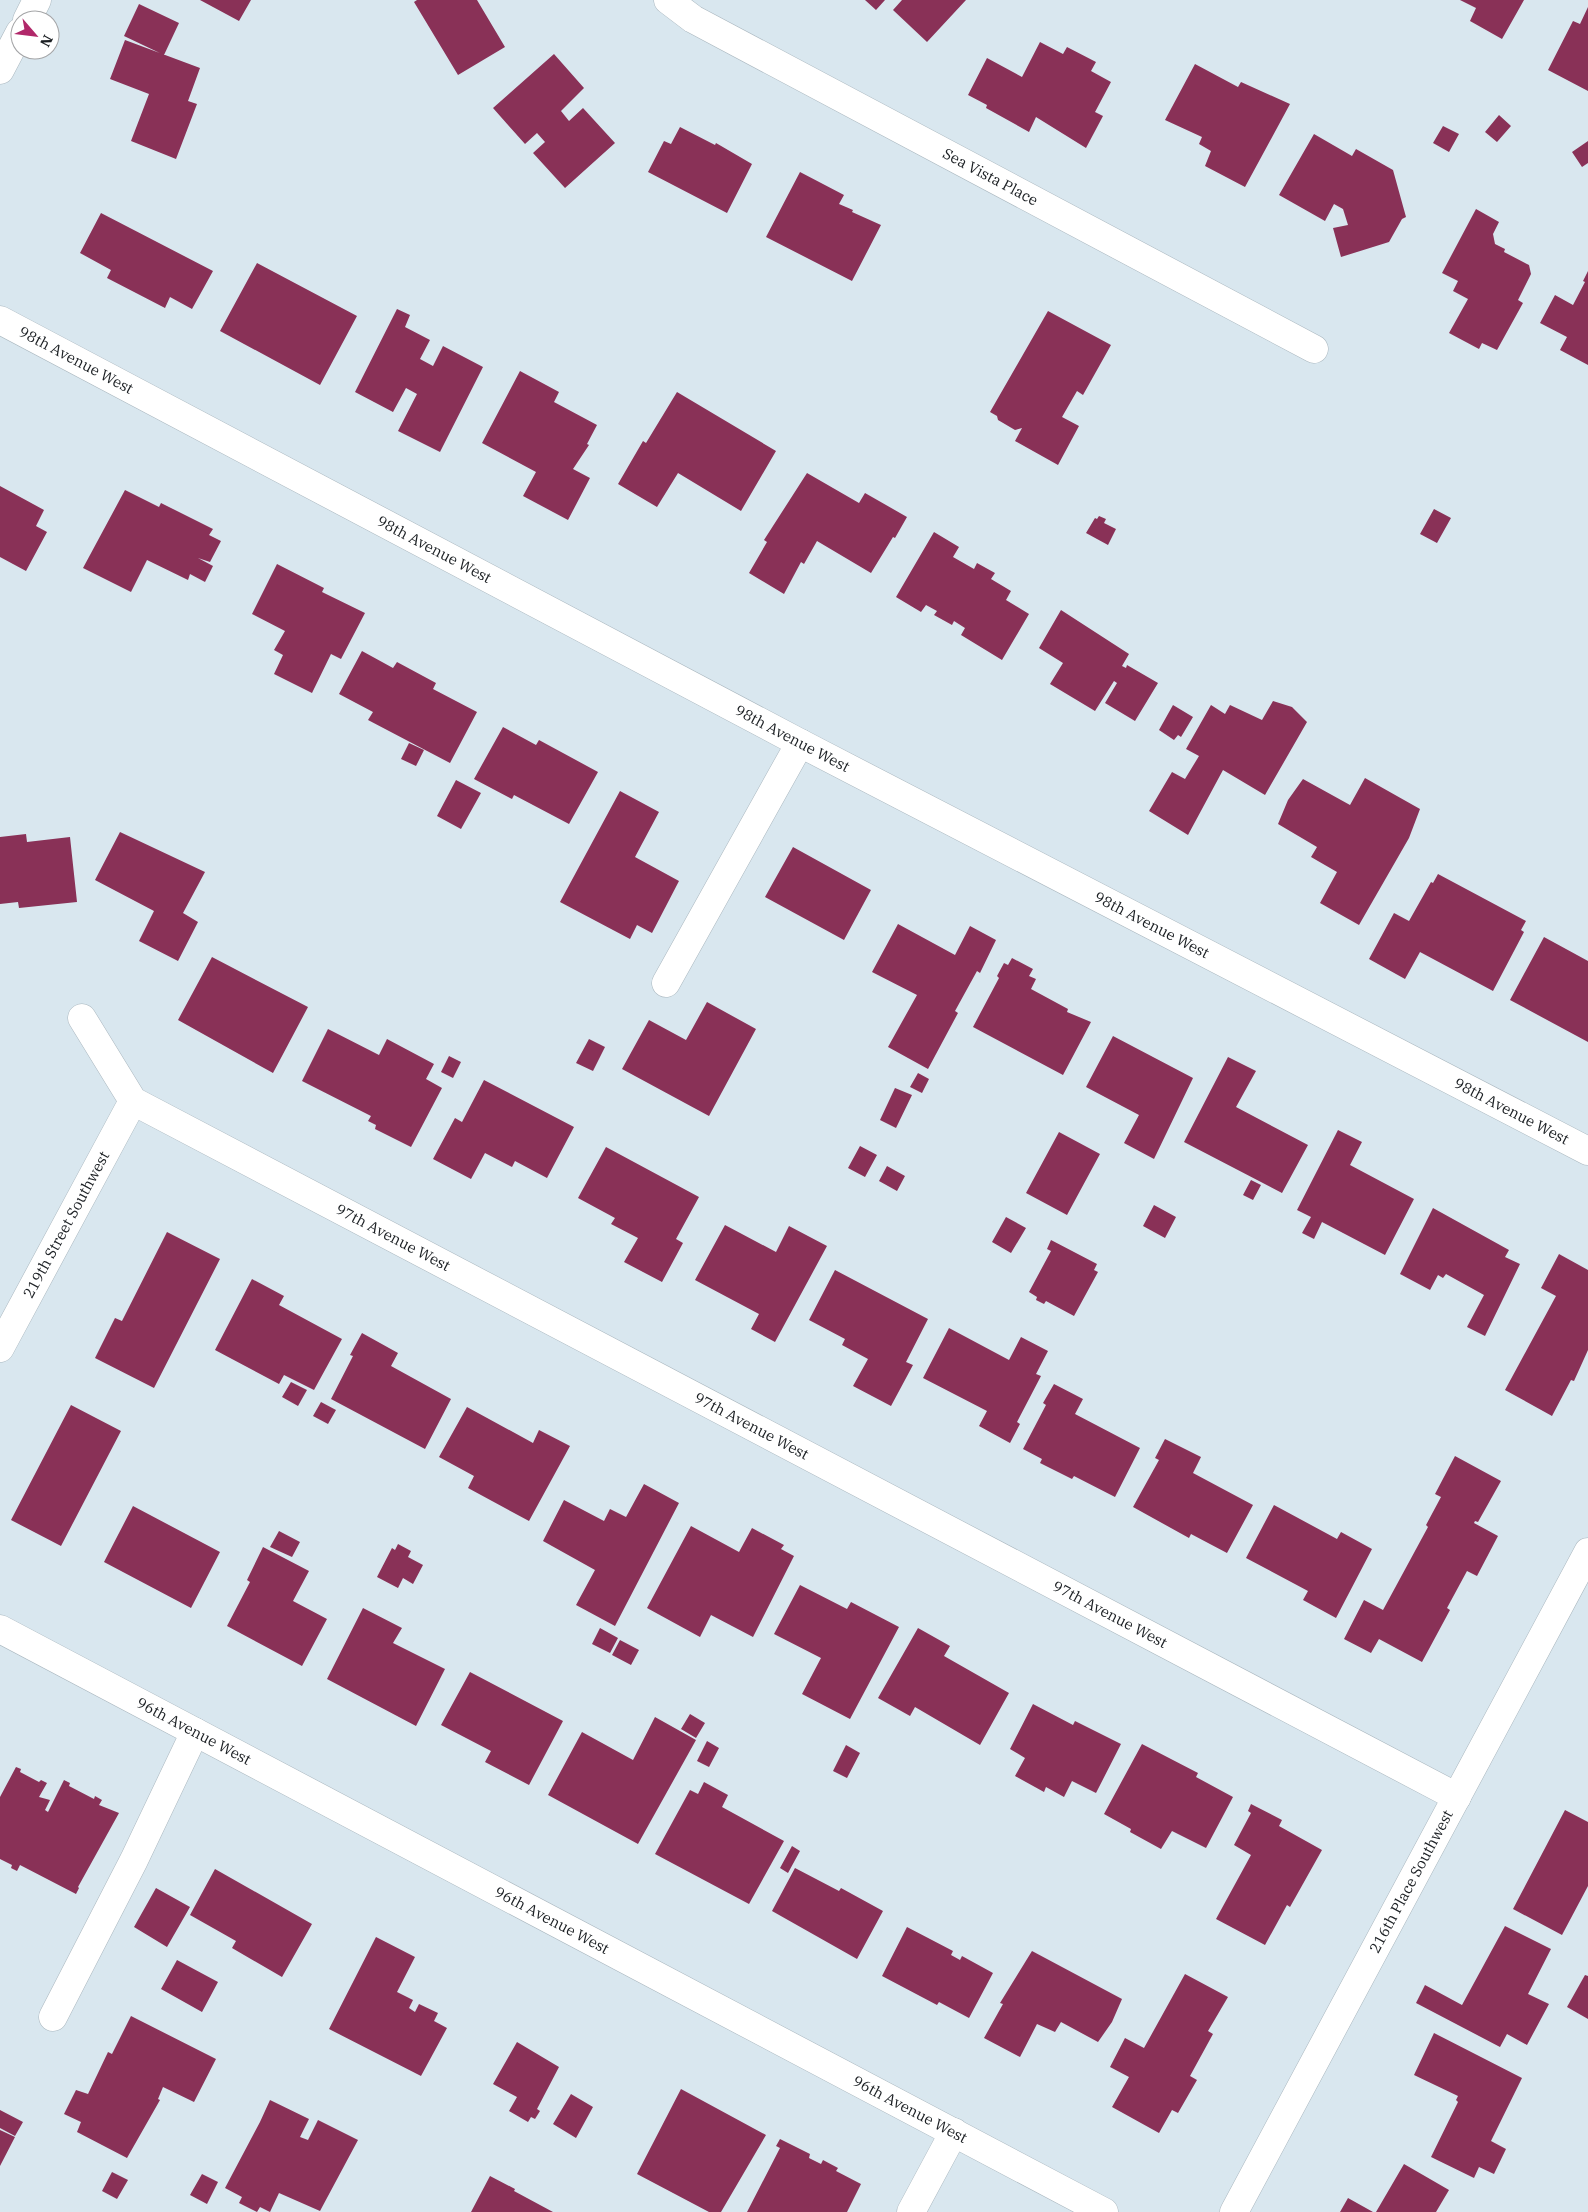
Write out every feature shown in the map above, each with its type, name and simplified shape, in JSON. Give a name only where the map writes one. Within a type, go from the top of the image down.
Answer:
[{"type":"street","name":"Sea Vista Place","points":[[668,0],[693,20],[1314,349]]},
{"type":"street","points":[[0,70],[10,51]]},
{"type":"street","name":"98th Avenue West","points":[[0,320],[800,743],[1588,1151]]},
{"type":"street","points":[[666,984],[800,743]]},
{"type":"street","points":[[82,1018],[133,1101]]},
{"type":"street","name":"219th Street Southwest","points":[[0,1348],[133,1101]]},
{"type":"street","name":"97th Avenue West","points":[[133,1101],[1457,1797]]},
{"type":"street","name":"216th Place Southwest","points":[[1234,2212],[1588,1552]]},
{"type":"street","name":"96th Avenue West","points":[[0,1629],[1104,2212]]},
{"type":"street","points":[[53,2017],[134,1860],[195,1732]]},
{"type":"street","points":[[911,2212],[954,2132]]},
{"type":"building","points":[[200,0],[251,0],[239,21]]},
{"type":"building","points":[[417,0],[477,0],[505,47],[458,75],[414,2]]},
{"type":"building","points":[[865,0],[885,0],[876,10]]},
{"type":"building","points":[[902,0],[966,0],[927,42],[893,10]]},
{"type":"building","points":[[1460,0],[1524,0],[1502,39],[1470,21],[1476,8]]},
{"type":"building","points":[[139,4],[179,23],[164,55],[124,36]]},
{"type":"building","points":[[1588,7],[1588,91],[1548,70],[1573,21],[1580,24]]},
{"type":"building","points":[[125,40],[200,68],[188,101],[197,104],[176,159],[131,141],[149,94],[110,79]]},
{"type":"building","points":[[1040,42],[1063,54],[1067,47],[1096,62],[1091,71],[1111,82],[1095,112],[1103,116],[1086,148],[1036,117],[1029,132],[986,108],[987,105],[968,95],[987,58],[1022,77]]},
{"type":"building","points":[[554,54],[584,88],[561,111],[569,121],[583,108],[615,143],[565,188],[533,153],[545,142],[537,133],[525,144],[493,108]]},
{"type":"building","points":[[1195,64],[1238,87],[1241,82],[1290,104],[1245,187],[1205,166],[1211,151],[1199,144],[1202,137],[1165,120]]},
{"type":"building","points":[[1499,115],[1511,126],[1497,142],[1485,132]]},
{"type":"building","points":[[1443,126],[1459,134],[1449,152],[1433,143]]},
{"type":"building","points":[[680,127],[715,145],[716,143],[752,164],[727,213],[648,172],[664,141],[671,144]]},
{"type":"building","points":[[1314,134],[1352,156],[1356,149],[1393,170],[1406,217],[1402,219],[1389,242],[1341,257],[1333,228],[1348,225],[1343,209],[1334,204],[1325,221],[1279,195]]},
{"type":"building","points":[[1588,141],[1588,163],[1582,167],[1572,152]]},
{"type":"building","points":[[800,172],[844,195],[839,204],[881,225],[852,281],[766,237]]},
{"type":"building","points":[[1476,209],[1499,222],[1493,234],[1495,244],[1505,249],[1504,252],[1529,265],[1531,274],[1518,300],[1523,303],[1497,350],[1482,343],[1479,349],[1449,333],[1468,299],[1453,291],[1458,281],[1442,273]]},
{"type":"building","points":[[101,213],[213,271],[192,309],[170,297],[165,308],[107,278],[111,270],[80,253]]},
{"type":"building","points":[[257,263],[357,316],[320,385],[220,331]]},
{"type":"building","points":[[1588,271],[1588,365],[1560,350],[1567,337],[1540,323],[1555,295],[1573,305],[1585,282],[1583,281]]},
{"type":"building","points":[[397,309],[410,315],[405,327],[430,340],[420,359],[433,366],[443,346],[483,367],[440,452],[398,431],[417,394],[406,388],[393,412],[355,392]]},
{"type":"building","points":[[1048,311],[1111,345],[1083,395],[1077,391],[1062,417],[1079,426],[1058,465],[1015,441],[1022,428],[1015,430],[998,420],[997,416],[990,412]]},
{"type":"building","points":[[520,371],[559,392],[554,402],[597,425],[587,444],[589,445],[573,469],[590,478],[568,520],[523,496],[536,472],[482,443]]},
{"type":"building","points":[[677,392],[776,451],[741,511],[678,473],[657,507],[618,484],[643,441],[646,443]]},
{"type":"building","points":[[807,473],[859,503],[865,493],[907,517],[871,573],[817,541],[804,564],[801,562],[784,594],[749,573],[767,542],[764,540]]},
{"type":"building","points":[[0,486],[44,510],[36,526],[47,532],[26,571],[0,557]]},
{"type":"building","points":[[125,490],[159,507],[161,503],[213,529],[209,535],[221,541],[210,562],[198,558],[213,566],[205,582],[190,574],[188,580],[147,560],[131,592],[83,568]]},
{"type":"building","points":[[1434,509],[1451,518],[1437,543],[1420,534]]},
{"type":"building","points":[[1099,516],[1106,519],[1104,523],[1116,529],[1108,545],[1086,533],[1095,518],[1097,519]]},
{"type":"building","points":[[934,532],[959,547],[953,557],[974,569],[977,563],[995,573],[991,579],[1011,591],[1006,600],[1029,614],[1002,660],[961,635],[965,628],[954,621],[952,625],[934,615],[937,611],[926,605],[921,612],[896,597]]},
{"type":"building","points":[[277,564],[324,588],[322,592],[365,613],[341,659],[331,654],[312,693],[274,674],[283,655],[274,650],[285,631],[252,614]]},
{"type":"building","points":[[1061,610],[1129,654],[1122,666],[1126,668],[1127,665],[1158,683],[1135,721],[1105,703],[1117,683],[1114,681],[1095,711],[1050,684],[1063,663],[1039,648]]},
{"type":"building","points":[[362,651],[393,668],[397,662],[436,683],[433,689],[477,712],[450,763],[368,720],[373,712],[339,694]]},
{"type":"building","points":[[1273,701],[1292,707],[1307,722],[1265,795],[1223,770],[1188,835],[1149,811],[1172,772],[1185,779],[1199,756],[1186,749],[1211,705],[1225,714],[1230,705],[1262,720]]},
{"type":"building","points":[[1173,705],[1193,717],[1181,737],[1178,735],[1174,740],[1159,730]]},
{"type":"building","points":[[503,727],[536,745],[539,740],[598,772],[569,824],[514,795],[512,799],[474,779]]},
{"type":"building","points":[[409,743],[424,750],[416,766],[401,759]]},
{"type":"building","points":[[1365,778],[1420,809],[1409,838],[1359,925],[1320,903],[1337,872],[1311,857],[1317,847],[1278,824],[1288,800],[1303,779],[1350,805]]},
{"type":"building","points":[[456,780],[481,793],[461,829],[437,816]]},
{"type":"building","points":[[620,791],[659,812],[635,857],[679,881],[652,933],[637,925],[630,939],[560,902]]},
{"type":"building","points":[[120,832],[205,872],[183,913],[198,922],[178,961],[139,941],[154,911],[95,880]]},
{"type":"building","points":[[26,834],[27,842],[70,837],[77,902],[19,908],[18,902],[0,904],[0,837]]},
{"type":"building","points":[[793,847],[871,890],[844,940],[765,897]]},
{"type":"building","points":[[1438,874],[1526,921],[1521,930],[1524,932],[1493,991],[1420,952],[1405,979],[1369,959],[1394,913],[1409,921],[1431,882],[1433,883]]},
{"type":"building","points":[[898,924],[955,955],[970,926],[996,940],[980,973],[977,971],[955,1011],[958,1013],[928,1069],[888,1047],[917,995],[872,972]]},
{"type":"building","points":[[1544,937],[1588,961],[1588,1042],[1510,1000]]},
{"type":"building","points":[[212,957],[308,1007],[273,1073],[178,1020]]},
{"type":"building","points":[[1012,958],[1033,969],[1029,976],[1036,979],[1031,989],[1068,1009],[1067,1012],[1091,1022],[1063,1075],[973,1027],[999,978],[997,976],[1004,963],[1008,965]]},
{"type":"building","points":[[707,1002],[756,1029],[709,1116],[622,1069],[649,1020],[686,1040]]},
{"type":"building","points":[[328,1029],[379,1055],[387,1039],[434,1064],[426,1079],[442,1088],[411,1147],[375,1129],[376,1125],[368,1121],[371,1116],[302,1081]]},
{"type":"building","points":[[1113,1036],[1193,1078],[1154,1159],[1124,1143],[1139,1115],[1086,1087]]},
{"type":"building","points":[[589,1039],[605,1047],[593,1071],[576,1063]]},
{"type":"building","points":[[449,1056],[461,1062],[453,1078],[441,1072]]},
{"type":"building","points":[[1228,1057],[1256,1071],[1236,1107],[1308,1145],[1282,1193],[1184,1142]]},
{"type":"building","points":[[918,1073],[929,1079],[922,1093],[910,1087]]},
{"type":"building","points":[[484,1080],[574,1127],[547,1178],[515,1161],[512,1167],[485,1153],[471,1179],[433,1159],[455,1118],[462,1122]]},
{"type":"building","points":[[895,1088],[912,1095],[896,1128],[880,1120]]},
{"type":"building","points":[[1338,1130],[1362,1142],[1350,1165],[1414,1199],[1385,1255],[1322,1222],[1314,1239],[1302,1233],[1311,1217],[1297,1210]]},
{"type":"building","points":[[1059,1132],[1100,1154],[1067,1215],[1026,1193]]},
{"type":"building","points":[[860,1146],[877,1155],[865,1177],[848,1168]]},
{"type":"building","points":[[606,1147],[699,1197],[676,1239],[683,1243],[662,1282],[624,1262],[638,1238],[611,1224],[615,1218],[578,1198]]},
{"type":"building","points":[[887,1166],[905,1176],[897,1191],[879,1181]]},
{"type":"building","points":[[1251,1180],[1261,1185],[1253,1200],[1243,1195]]},
{"type":"building","points":[[1154,1205],[1176,1217],[1165,1238],[1143,1226]]},
{"type":"building","points":[[1433,1208],[1509,1250],[1505,1257],[1520,1264],[1485,1336],[1467,1327],[1484,1295],[1446,1274],[1443,1278],[1438,1275],[1430,1290],[1400,1274]]},
{"type":"building","points":[[1006,1217],[1026,1228],[1011,1253],[992,1242]]},
{"type":"building","points":[[725,1225],[776,1252],[789,1226],[827,1246],[775,1342],[751,1329],[759,1314],[695,1280]]},
{"type":"building","points":[[167,1232],[220,1259],[154,1388],[95,1358],[115,1318],[122,1321]]},
{"type":"building","points":[[1051,1240],[1097,1264],[1094,1270],[1098,1272],[1074,1316],[1046,1301],[1044,1304],[1036,1300],[1037,1297],[1029,1292],[1051,1251],[1047,1249]]},
{"type":"building","points":[[1559,1254],[1588,1270],[1588,1350],[1574,1381],[1571,1380],[1552,1416],[1505,1390],[1556,1296],[1541,1288]]},
{"type":"building","points":[[835,1270],[928,1319],[906,1362],[913,1365],[891,1406],[853,1386],[868,1359],[842,1345],[845,1339],[809,1320]]},
{"type":"building","points":[[252,1279],[284,1296],[279,1305],[342,1339],[314,1390],[284,1375],[279,1384],[215,1350]]},
{"type":"building","points":[[949,1328],[1009,1360],[1021,1337],[1048,1351],[1036,1374],[1041,1376],[1017,1422],[1020,1424],[1010,1443],[979,1426],[987,1411],[923,1378]]},
{"type":"building","points":[[362,1333],[398,1353],[391,1366],[451,1399],[425,1449],[331,1399],[353,1356],[350,1355]]},
{"type":"building","points":[[291,1382],[307,1390],[298,1406],[282,1397]]},
{"type":"building","points":[[1054,1384],[1083,1399],[1075,1414],[1140,1448],[1115,1497],[1074,1476],[1072,1479],[1040,1463],[1042,1459],[1023,1449],[1046,1405],[1043,1403]]},
{"type":"building","points":[[321,1402],[336,1410],[328,1424],[313,1416]]},
{"type":"building","points":[[71,1405],[121,1431],[61,1546],[11,1520]]},
{"type":"building","points":[[467,1407],[533,1443],[539,1430],[570,1446],[529,1521],[468,1488],[474,1476],[439,1457]]},
{"type":"building","points":[[1165,1439],[1201,1457],[1193,1473],[1253,1505],[1227,1553],[1191,1534],[1189,1538],[1133,1507],[1159,1460],[1155,1458]]},
{"type":"building","points":[[1455,1456],[1501,1481],[1478,1522],[1475,1521],[1474,1523],[1498,1536],[1477,1576],[1467,1571],[1447,1608],[1450,1610],[1422,1662],[1379,1639],[1371,1653],[1344,1639],[1364,1600],[1383,1610],[1428,1527],[1426,1525],[1441,1497],[1435,1494]]},
{"type":"building","points":[[644,1484],[679,1503],[615,1626],[576,1605],[595,1570],[543,1541],[564,1500],[604,1521],[610,1509],[626,1517]]},
{"type":"building","points":[[1274,1505],[1337,1539],[1341,1532],[1372,1549],[1336,1618],[1303,1600],[1308,1591],[1246,1558]]},
{"type":"building","points":[[133,1506],[220,1552],[191,1608],[104,1562]]},
{"type":"building","points":[[691,1526],[739,1552],[752,1528],[784,1545],[781,1549],[794,1556],[753,1637],[711,1615],[700,1637],[647,1608]]},
{"type":"building","points":[[279,1531],[300,1542],[292,1557],[270,1547]]},
{"type":"building","points":[[398,1544],[411,1551],[408,1557],[423,1565],[413,1584],[403,1578],[398,1588],[377,1577],[392,1548],[395,1550]]},
{"type":"building","points":[[263,1547],[309,1571],[293,1601],[327,1619],[302,1666],[227,1626],[250,1582],[247,1580]]},
{"type":"building","points":[[800,1585],[847,1609],[851,1602],[899,1627],[850,1719],[802,1694],[821,1658],[774,1634]]},
{"type":"building","points":[[363,1608],[402,1628],[393,1643],[445,1669],[416,1726],[327,1679]]},
{"type":"building","points":[[600,1628],[618,1638],[610,1653],[592,1644]]},
{"type":"building","points":[[918,1628],[950,1646],[944,1656],[1009,1693],[980,1745],[915,1707],[910,1716],[878,1698]]},
{"type":"building","points":[[620,1640],[639,1650],[631,1665],[612,1655]]},
{"type":"building","points":[[470,1672],[563,1721],[529,1785],[485,1762],[491,1751],[441,1725]]},
{"type":"building","points":[[1033,1704],[1073,1725],[1075,1721],[1121,1744],[1096,1793],[1072,1781],[1064,1797],[1046,1787],[1044,1792],[1015,1776],[1025,1758],[1010,1749]]},
{"type":"building","points":[[690,1714],[705,1723],[696,1738],[681,1729]]},
{"type":"building","points":[[655,1717],[696,1740],[638,1844],[548,1795],[582,1732],[633,1760]]},
{"type":"building","points":[[707,1741],[719,1748],[709,1767],[697,1761]]},
{"type":"building","points":[[1142,1744],[1198,1773],[1196,1777],[1233,1797],[1206,1848],[1172,1831],[1161,1849],[1130,1832],[1131,1829],[1104,1814]]},
{"type":"building","points":[[846,1745],[860,1753],[847,1778],[833,1771]]},
{"type":"building","points":[[16,1767],[21,1769],[20,1772],[39,1782],[41,1780],[47,1783],[39,1797],[50,1800],[45,1810],[48,1812],[64,1780],[70,1783],[69,1786],[94,1799],[95,1796],[102,1800],[99,1805],[119,1813],[78,1887],[76,1894],[20,1865],[17,1871],[11,1868],[12,1865],[0,1859],[0,1797]]},
{"type":"building","points":[[704,1782],[728,1795],[722,1807],[784,1841],[749,1904],[655,1854],[690,1790],[698,1794]]},
{"type":"building","points":[[1251,1804],[1282,1820],[1279,1826],[1322,1850],[1290,1907],[1287,1905],[1265,1945],[1216,1919],[1251,1855],[1234,1845],[1251,1813],[1248,1811]]},
{"type":"building","points":[[1565,1810],[1588,1822],[1588,1886],[1562,1935],[1513,1909]]},
{"type":"building","points":[[792,1846],[800,1851],[788,1873],[780,1868]]},
{"type":"building","points":[[795,1868],[839,1891],[841,1888],[883,1911],[857,1959],[772,1911]]},
{"type":"building","points":[[215,1869],[312,1924],[282,1977],[232,1948],[236,1941],[190,1915]]},
{"type":"building","points":[[156,1888],[190,1907],[167,1947],[134,1927]]},
{"type":"building","points":[[1505,1926],[1551,1949],[1528,1994],[1549,2004],[1527,2045],[1507,2034],[1500,2047],[1416,2003],[1425,1985],[1462,2005]]},
{"type":"building","points":[[907,1927],[953,1951],[951,1955],[960,1960],[962,1956],[993,1973],[969,2018],[939,2002],[937,2005],[882,1976]]},
{"type":"building","points":[[376,1937],[415,1957],[397,1992],[413,2000],[409,2008],[415,2012],[419,2004],[438,2013],[434,2021],[447,2028],[421,2076],[329,2029]]},
{"type":"building","points":[[1032,1951],[1122,1999],[1112,2022],[1098,2042],[1061,2022],[1055,2032],[1037,2024],[1020,2057],[984,2038],[1003,2004],[1000,2003]]},
{"type":"building","points":[[177,1960],[218,1982],[202,2012],[161,1989]]},
{"type":"building","points":[[1185,1974],[1228,1997],[1208,2031],[1213,2034],[1190,2076],[1197,2080],[1178,2113],[1172,2110],[1159,2133],[1112,2107],[1129,2077],[1110,2067],[1125,2038],[1144,2048]]},
{"type":"building","points":[[1585,1975],[1588,1976],[1588,2019],[1567,2007]]},
{"type":"building","points":[[131,2016],[216,2059],[194,2102],[163,2087],[158,2099],[160,2100],[127,2158],[77,2132],[81,2122],[64,2114],[76,2090],[88,2094],[108,2052],[112,2054]]},
{"type":"building","points":[[1434,2033],[1522,2078],[1491,2141],[1506,2149],[1494,2174],[1479,2167],[1474,2178],[1431,2157],[1458,2102],[1456,2100],[1458,2096],[1414,2075]]},
{"type":"building","points":[[517,2042],[559,2067],[537,2109],[540,2111],[535,2119],[531,2117],[528,2122],[509,2111],[517,2097],[493,2084]]},
{"type":"building","points":[[681,2089],[766,2135],[721,2212],[709,2212],[637,2174]]},
{"type":"building","points":[[571,2094],[593,2107],[576,2138],[553,2124]]},
{"type":"building","points":[[270,2100],[309,2119],[300,2137],[308,2140],[318,2120],[358,2140],[320,2211],[279,2193],[270,2212],[260,2207],[257,2212],[239,2203],[242,2197],[225,2188]]},
{"type":"building","points":[[0,2110],[23,2122],[15,2136],[0,2128]]},
{"type":"building","points":[[0,2130],[15,2137],[0,2166]]},
{"type":"building","points":[[780,2139],[810,2154],[809,2158],[821,2164],[823,2160],[838,2168],[836,2171],[861,2184],[847,2212],[747,2212],[780,2148],[776,2146]]},
{"type":"building","points":[[1404,2164],[1449,2190],[1436,2212],[1376,2212]]},
{"type":"building","points":[[112,2172],[128,2180],[117,2199],[102,2191]]},
{"type":"building","points":[[202,2174],[218,2182],[207,2204],[190,2195]]},
{"type":"building","points":[[490,2176],[515,2189],[514,2191],[553,2212],[471,2212]]},
{"type":"building","points":[[1348,2198],[1373,2212],[1340,2212]]}]
